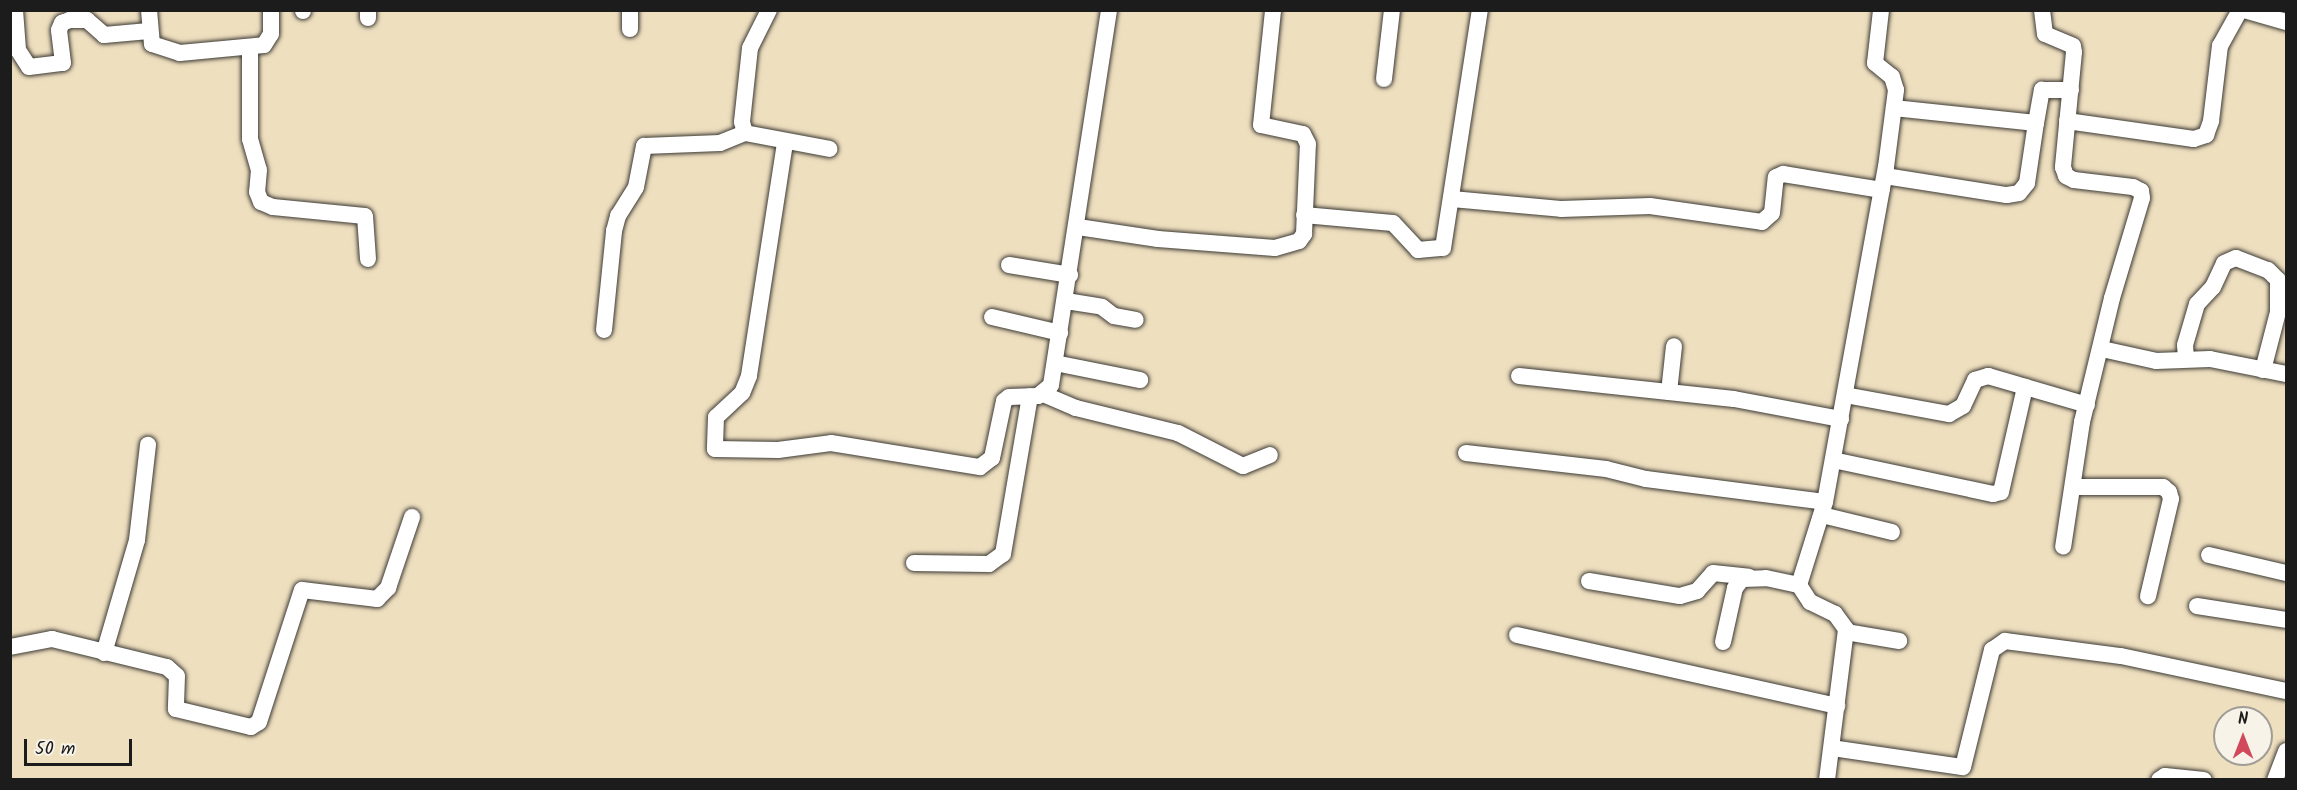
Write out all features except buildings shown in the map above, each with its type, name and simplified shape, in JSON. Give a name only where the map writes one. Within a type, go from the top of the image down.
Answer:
[{"type":"street","points":[[15,10],[18,50],[29,67],[63,63],[59,30],[62,23],[70,20],[87,20],[104,34],[149,31]]},
{"type":"street","points":[[149,10],[149,31],[153,44],[167,52],[210,53],[250,48],[269,40],[271,10]]},
{"type":"street","points":[[630,10],[630,29]]},
{"type":"street","points":[[745,134],[742,122],[750,48],[768,10]]},
{"type":"street","points":[[914,563],[989,564],[1003,554],[1036,395],[1051,385],[1078,227],[1109,10]]},
{"type":"street","points":[[1078,227],[1158,239],[1275,248],[1299,241],[1304,215],[1308,144],[1305,136],[1261,125],[1273,10]]},
{"type":"street","points":[[1384,79],[1392,10]]},
{"type":"street","points":[[1304,215],[1393,223],[1418,250],[1438,249],[1447,241],[1480,10]]},
{"type":"street","points":[[1799,585],[1824,508],[1841,419],[1851,395],[1883,183],[1899,108],[1895,82],[1875,63],[1881,10]]},
{"type":"street","points":[[2042,10],[2045,34],[2073,46],[2071,90],[2062,167],[2066,176],[2074,180],[2133,187],[2141,191],[2142,198],[2112,298],[2102,349],[2087,405],[2063,547]]},
{"type":"street","points":[[2067,121],[2194,139],[2206,135],[2211,122],[2220,46],[2242,10],[2286,22]]},
{"type":"street","points":[[250,48],[250,139],[259,170],[257,192],[261,202],[273,207],[365,216],[368,259]]},
{"type":"street","points":[[1452,199],[1552,209],[1650,206],[1762,222],[1772,213],[1776,177],[1783,174],[2007,195],[2019,193],[2027,183],[2042,90],[2071,90]]},
{"type":"street","points":[[1899,108],[2036,123]]},
{"type":"street","points":[[604,330],[614,231],[618,216],[636,186],[644,146],[720,142],[745,134],[785,143],[830,149]]},
{"type":"street","points":[[785,143],[749,376],[742,393],[716,417],[715,449],[778,450],[831,443],[980,467],[992,458],[1004,401],[1009,397],[1036,395],[1076,408],[1178,433],[1244,466],[1270,455]]},
{"type":"street","points":[[2186,359],[2185,345],[2197,304],[2213,287],[2224,263],[2236,258],[2268,270],[2278,280],[2278,312],[2263,370]]},
{"type":"street","points":[[1009,265],[1070,275]]},
{"type":"street","points":[[1066,301],[1102,307],[1118,317],[1136,320]]},
{"type":"street","points":[[992,317],[1060,333]]},
{"type":"street","points":[[1669,392],[1674,346]]},
{"type":"street","points":[[2102,349],[2156,361],[2210,359],[2286,374]]},
{"type":"street","points":[[1055,363],[1140,380]]},
{"type":"street","points":[[1519,376],[1767,403],[1841,419]]},
{"type":"street","points":[[1851,395],[1949,414],[1958,412],[1969,387],[1981,377],[2087,405]]},
{"type":"street","points":[[1833,460],[1993,494],[2001,492],[2025,387]]},
{"type":"street","points":[[105,653],[137,540],[148,445]]},
{"type":"street","points":[[1466,453],[1824,508],[1892,532]]},
{"type":"street","points":[[2073,488],[2163,487],[2169,492],[2171,499],[2148,596]]},
{"type":"street","points":[[10,646],[44,638],[176,672],[176,709],[256,725],[302,590],[377,599],[388,588],[412,517]]},
{"type":"street","points":[[2208,555],[2286,573]]},
{"type":"street","points":[[1589,581],[1680,596],[1697,591],[1713,573],[1799,585],[1810,602],[1835,615],[1854,634],[1899,641]]},
{"type":"street","points":[[1723,642],[1735,588],[1749,578]]},
{"type":"street","points":[[2197,606],[2286,620]]},
{"type":"street","points":[[1827,780],[1838,749],[1838,706],[1854,634]]},
{"type":"street","points":[[1517,635],[1838,706]]},
{"type":"street","points":[[1838,749],[1963,767],[1992,650],[2005,641],[2121,656],[2286,691]]},
{"type":"street","points":[[2275,780],[2286,751]]},
{"type":"street","points":[[2159,780],[2165,776],[2204,780]]}]
